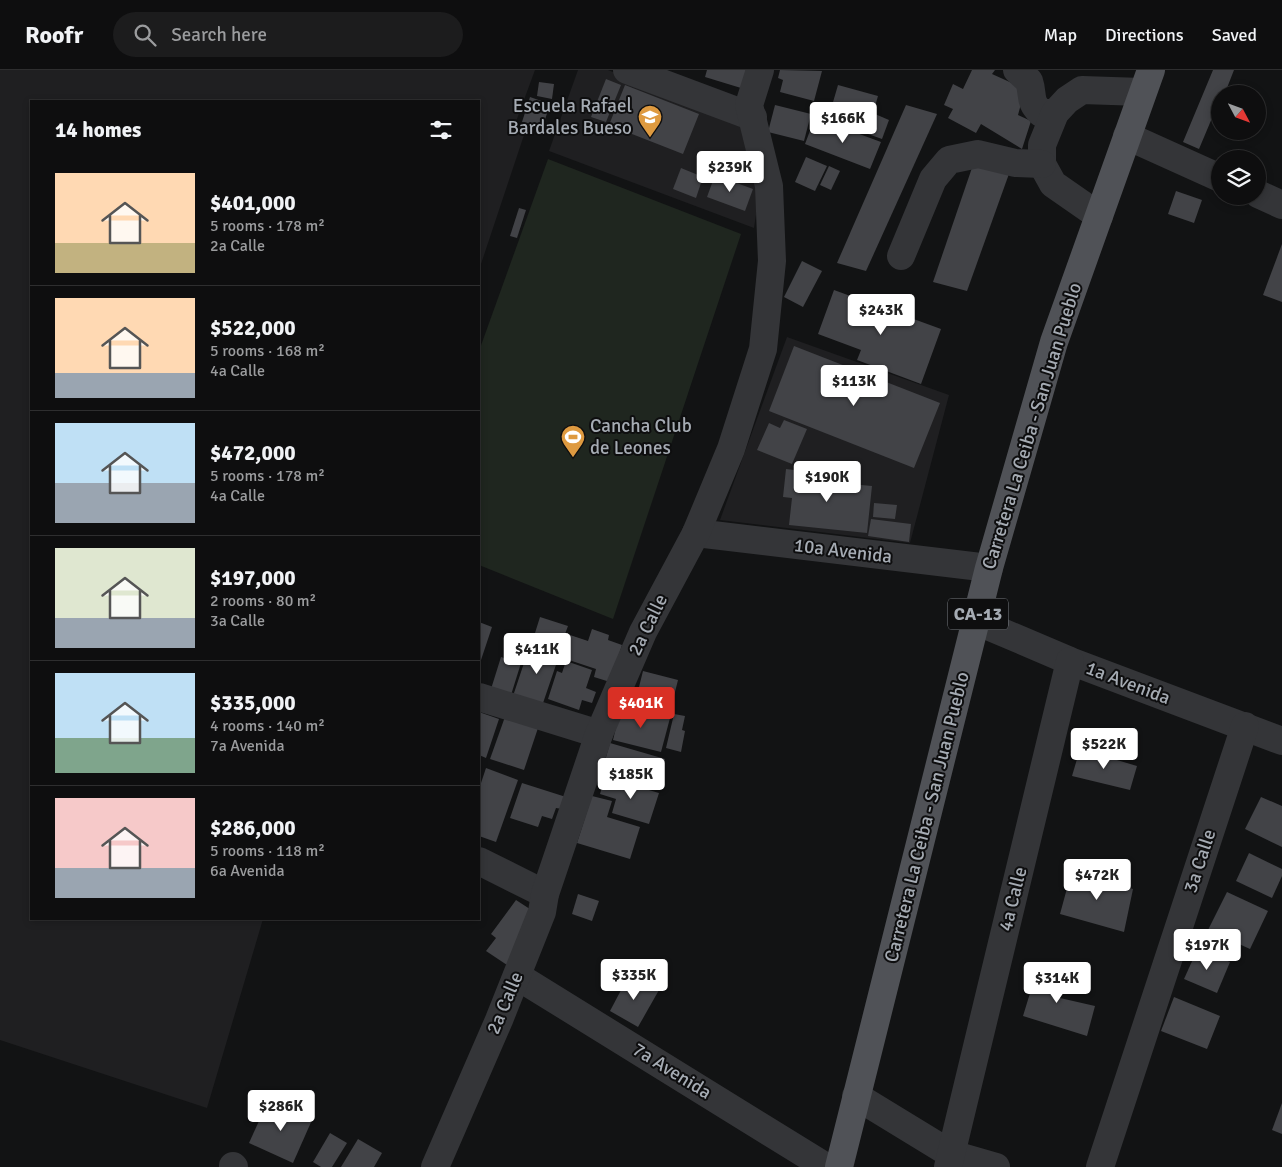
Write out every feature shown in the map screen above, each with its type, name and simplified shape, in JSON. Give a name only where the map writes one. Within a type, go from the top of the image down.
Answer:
[{"type":"main road","name":"Carretera La Ceiba - San Juan Pueblo","points":[[839,1167],[989,568],[1054,342],[1147,81]]},
{"type":"street","points":[[628,70],[753,117]]},
{"type":"street","name":"2a Calle","points":[[435,1167],[517,976],[542,912],[546,894],[599,734],[643,632],[696,533],[731,449],[763,349],[772,252],[768,186],[749,106],[760,70]]},
{"type":"street","points":[[1017,70],[1029,81],[1032,101],[1041,113],[1055,113]]},
{"type":"street","points":[[1099,216],[1053,184],[1042,164],[1042,145],[1055,113],[1067,100],[1082,90],[1147,81]]},
{"type":"street","points":[[1127,136],[1211,174]]},
{"type":"street","points":[[901,256],[933,179],[948,160],[978,154],[1016,163],[1042,164]]},
{"type":"street","points":[[1266,198],[1282,205]]},
{"type":"street","name":"10a Avenida","points":[[696,533],[989,568]]},
{"type":"street","name":"1a Avenida","points":[[976,621],[1070,661],[1282,741]]},
{"type":"street","name":"4a Calle","points":[[950,1160],[1070,661]]},
{"type":"street","points":[[480,697],[599,734]]},
{"type":"street","name":"3a Calle","points":[[1100,1167],[1245,726]]},
{"type":"street","points":[[480,861],[546,894]]},
{"type":"street","name":"7a Avenida","points":[[517,976],[826,1167]]},
{"type":"street","points":[[856,1096],[950,1160],[996,1167]]},
{"type":"shaded area","points":[[0,70],[535,70],[514,127],[525,132],[480,267],[480,100],[30,100],[30,920],[263,920],[207,1108],[0,1040]]},
{"type":"shaded area","name":"Escuela Rafael Bardales Bueso","points":[[578,70],[608,70],[742,125],[759,195],[754,228],[549,151]]},
{"type":"shaded area","name":"Cancha Club de Leones","points":[[548,159],[741,234],[613,619],[480,565],[480,348]]},
{"type":"shaded area","points":[[787,337],[949,395],[910,543],[720,520]]},
{"type":"building","points":[[707,70],[746,70],[741,88],[705,77]]},
{"type":"building","points":[[780,70],[822,71],[814,101],[780,92],[783,80],[778,78]]},
{"type":"building","points":[[972,70],[995,70],[992,74],[1025,89],[1018,115],[1031,121],[1022,149],[981,124],[976,133],[948,118],[953,109],[944,105],[953,84],[963,89]]},
{"type":"building","points":[[1213,70],[1234,70],[1228,85],[1211,85],[1211,120],[1199,149],[1183,142]]},
{"type":"building","points":[[606,79],[621,85],[606,122],[591,117]]},
{"type":"building","points":[[539,82],[554,84],[552,99],[537,96]]},
{"type":"building","points":[[625,85],[699,114],[683,154],[609,125]]},
{"type":"building","points":[[838,85],[878,96],[871,120],[831,109]]},
{"type":"building","points":[[530,97],[550,104],[542,129],[522,122]]},
{"type":"building","points":[[775,105],[811,114],[804,141],[768,132]]},
{"type":"building","points":[[906,105],[937,114],[866,271],[837,263]]},
{"type":"building","points":[[875,114],[889,120],[882,139],[868,134]]},
{"type":"building","points":[[853,117],[867,122],[863,133],[849,128]]},
{"type":"building","points":[[814,120],[826,125],[827,122],[881,142],[870,169],[805,144]]},
{"type":"building","points":[[806,157],[827,166],[815,191],[795,182]]},
{"type":"building","points":[[975,159],[1010,171],[967,291],[933,282]]},
{"type":"building","points":[[829,166],[840,171],[831,190],[820,185]]},
{"type":"building","points":[[681,168],[703,177],[696,198],[673,189]]},
{"type":"building","points":[[715,175],[753,189],[745,211],[707,197]]},
{"type":"building","points":[[1176,191],[1202,200],[1194,223],[1168,214]]},
{"type":"building","points":[[519,208],[526,210],[517,238],[510,236]]},
{"type":"building","points":[[1282,244],[1282,302],[1263,295]]},
{"type":"building","points":[[802,261],[822,271],[803,307],[784,297]]},
{"type":"building","points":[[834,290],[941,329],[921,384],[857,360],[861,350],[818,334]]},
{"type":"building","points":[[794,346],[940,403],[914,468],[769,411]]},
{"type":"building","points":[[784,420],[807,429],[792,464],[757,450],[769,423],[780,428]]},
{"type":"building","points":[[786,469],[820,473],[819,481],[872,486],[867,533],[789,525],[792,498],[783,497]]},
{"type":"building","points":[[874,503],[897,505],[895,519],[873,517]]},
{"type":"building","points":[[871,519],[911,524],[909,542],[868,536]]},
{"type":"building","points":[[540,617],[568,626],[562,642],[535,633]]},
{"type":"building","points":[[480,622],[492,627],[480,663]]},
{"type":"building","points":[[592,629],[609,635],[608,640],[622,645],[610,682],[594,677],[596,669],[563,658],[570,635],[588,641]]},
{"type":"building","points":[[517,633],[529,636],[522,660],[510,657]]},
{"type":"building","points":[[535,645],[560,653],[542,706],[513,696],[528,651],[532,653]]},
{"type":"building","points":[[501,657],[521,663],[511,695],[491,689]]},
{"type":"building","points":[[566,661],[592,670],[586,688],[596,692],[592,703],[582,700],[579,710],[548,699],[557,671],[562,673]]},
{"type":"building","points":[[643,671],[678,680],[670,712],[635,703]]},
{"type":"building","points":[[621,707],[670,718],[661,752],[613,740]]},
{"type":"building","points":[[480,712],[499,719],[486,758],[480,755]]},
{"type":"building","points":[[506,714],[539,725],[524,770],[490,759]]},
{"type":"building","points":[[674,714],[685,716],[682,730],[685,731],[681,752],[666,748]]},
{"type":"building","points":[[610,743],[665,759],[657,786],[602,771]]},
{"type":"building","points":[[1080,749],[1137,766],[1130,790],[1072,776]]},
{"type":"building","points":[[486,768],[518,780],[496,842],[480,836],[480,786]]},
{"type":"building","points":[[605,777],[659,793],[649,824],[612,813],[616,799],[600,794]]},
{"type":"building","points":[[522,783],[566,797],[562,809],[556,808],[552,819],[542,816],[538,827],[510,818]]},
{"type":"building","points":[[592,796],[612,801],[607,817],[640,827],[630,859],[577,843]]},
{"type":"building","points":[[1261,797],[1282,806],[1282,847],[1245,829]]},
{"type":"building","points":[[1249,853],[1282,869],[1282,876],[1272,898],[1236,881]]},
{"type":"building","points":[[1072,870],[1133,889],[1124,932],[1060,914]]},
{"type":"building","points":[[1227,892],[1268,911],[1250,949],[1208,930]]},
{"type":"building","points":[[578,894],[599,901],[592,921],[572,914]]},
{"type":"building","points":[[516,900],[536,913],[510,967],[486,951],[496,938],[491,934]]},
{"type":"building","points":[[1198,948],[1230,962],[1217,993],[1184,979]]},
{"type":"building","points":[[1038,967],[1066,975],[1060,998],[1095,1006],[1087,1036],[1023,1016]]},
{"type":"building","points":[[629,975],[659,990],[638,1027],[610,1011]]},
{"type":"building","points":[[1174,997],[1220,1016],[1207,1049],[1161,1031]]},
{"type":"building","points":[[268,1101],[312,1120],[293,1163],[249,1143]]},
{"type":"building","points":[[1282,1103],[1282,1134],[1272,1130]]},
{"type":"building","points":[[330,1133],[347,1143],[332,1167],[321,1167],[313,1162]]},
{"type":"building","points":[[358,1139],[382,1153],[374,1167],[341,1167]]},
{"type":"place","name":"Escuela Rafael Bardales Bueso","points":[[650,138]]},
{"type":"place","name":"Cancha Club de Leones","points":[[573,458]]}]
